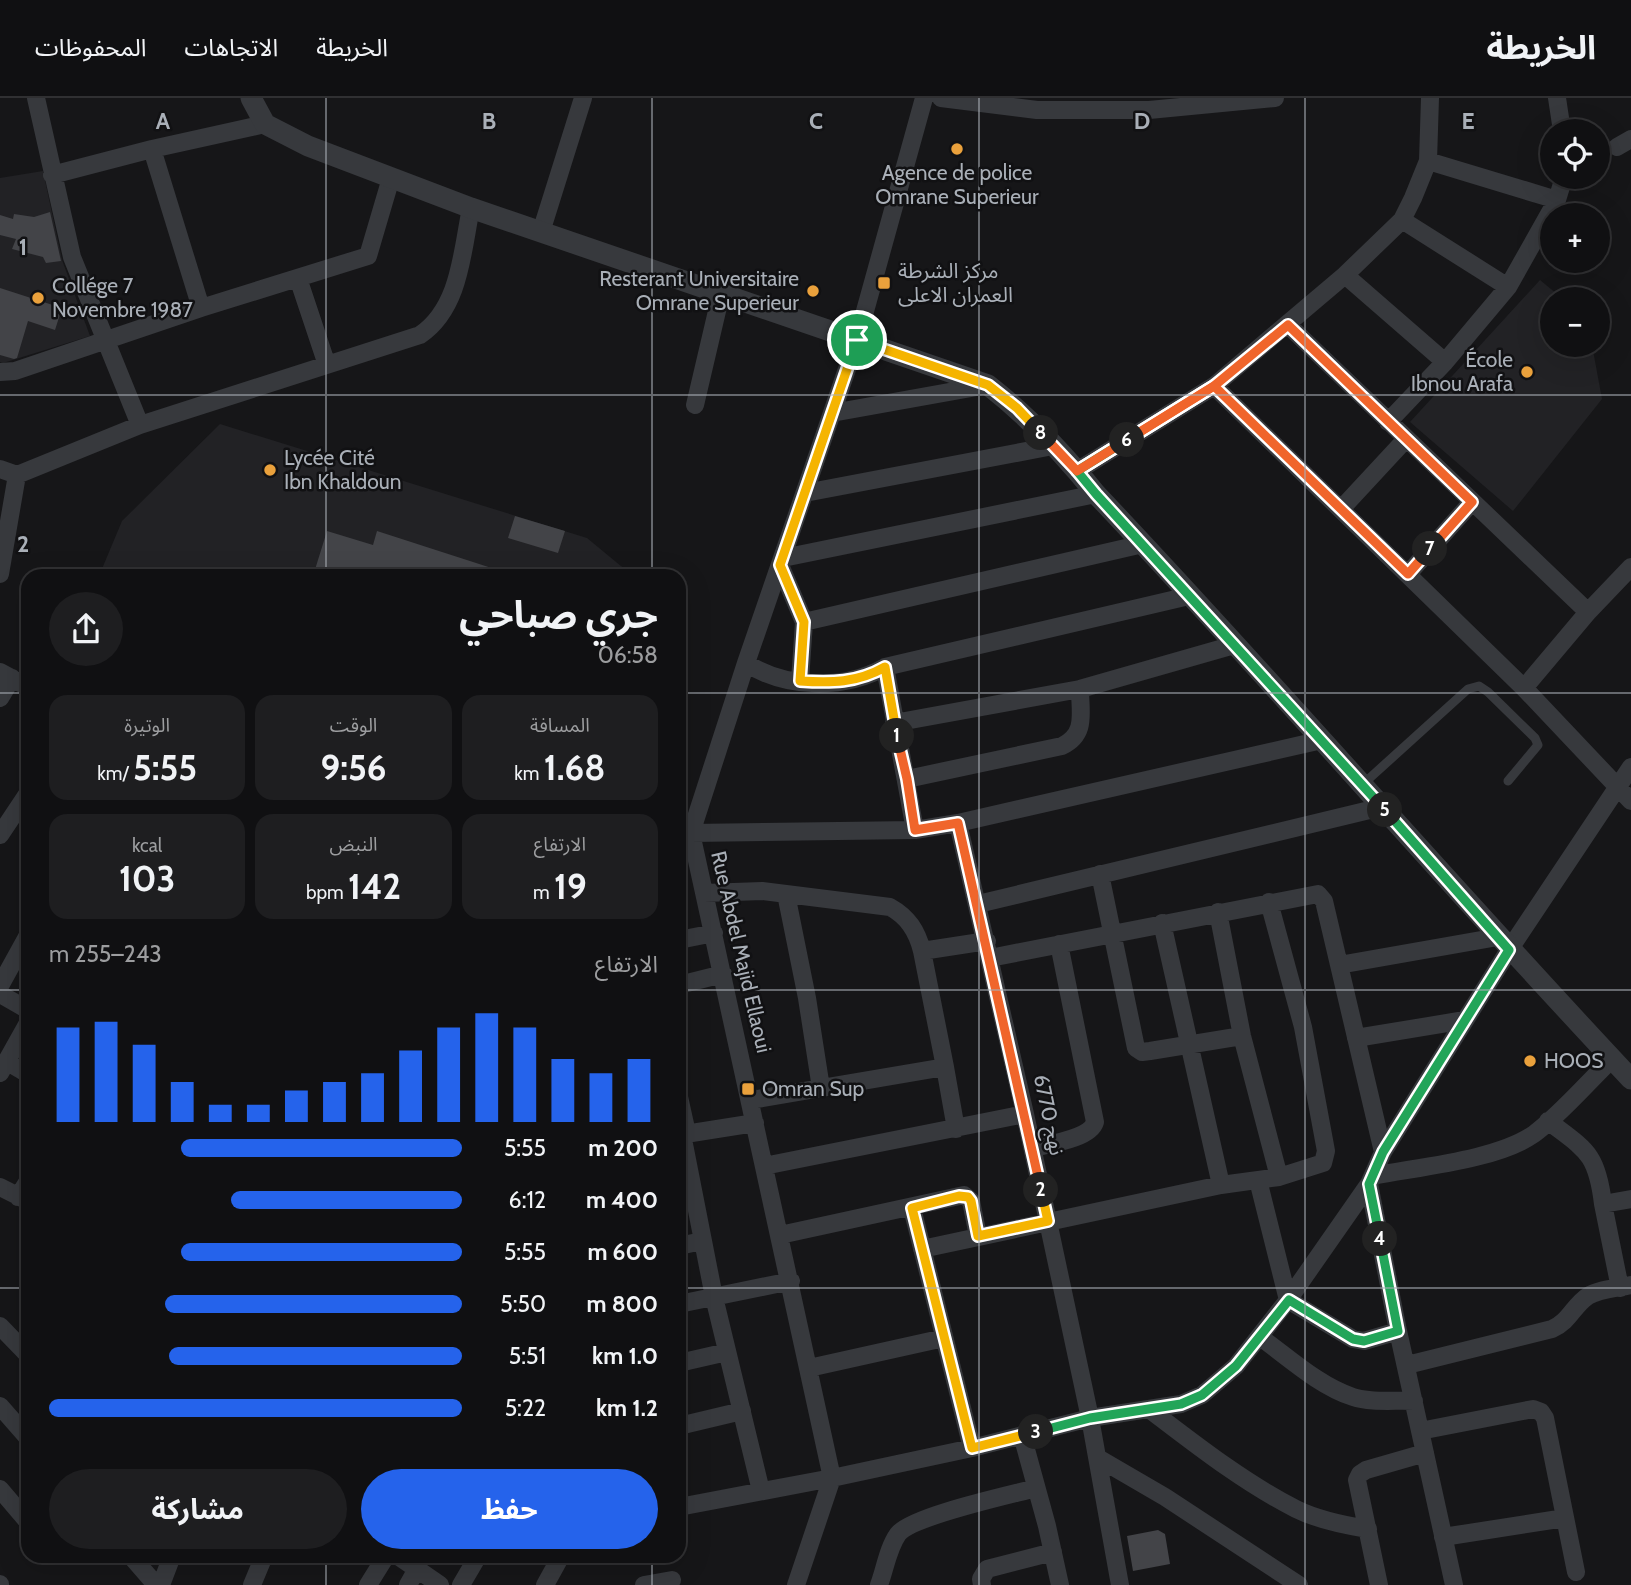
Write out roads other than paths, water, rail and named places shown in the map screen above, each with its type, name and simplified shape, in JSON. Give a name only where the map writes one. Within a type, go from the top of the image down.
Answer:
[{"type":"street","points":[[36,98],[72,257],[139,425]]},
{"type":"street","points":[[251,98],[265,124],[308,146],[471,208],[988,385],[1017,408],[1077,471],[1504,943],[1631,1079]]},
{"type":"street","points":[[541,232],[583,98]]},
{"type":"street","name":"Rue Abdel Majid Ellaoui","points":[[686,831],[782,562],[857,340],[924,98]]},
{"type":"street","points":[[941,98],[1038,104],[1149,104],[1275,98]]},
{"type":"street","points":[[1077,471],[1214,386],[1345,275],[1402,220],[1428,161],[1430,98]]},
{"type":"street","points":[[1557,98],[1560,119]]},
{"type":"street","points":[[52,175],[265,124]]},
{"type":"street","points":[[152,149],[201,308]]},
{"type":"street","points":[[1428,161],[1558,200]]},
{"type":"street","points":[[0,372],[15,372],[201,308],[368,256],[391,178]]},
{"type":"street","points":[[1388,422],[1445,362],[1508,288],[1558,200],[1561,189]]},
{"type":"street","points":[[1,569],[8,472],[139,425],[420,335],[443,314],[456,280],[471,208]]},
{"type":"street","points":[[1402,220],[1508,288]]},
{"type":"street","points":[[1345,275],[1445,362]]},
{"type":"street","points":[[298,278],[327,365]]},
{"type":"street","points":[[695,405],[721,294]]},
{"type":"street","points":[[1288,325],[1588,612]]},
{"type":"street","points":[[832,413],[988,385]]},
{"type":"street","points":[[1214,386],[1524,688],[1631,801]]},
{"type":"street","points":[[1341,509],[1406,439]]},
{"type":"street","points":[[805,493],[1053,446]]},
{"type":"street","points":[[800,681],[804,622],[782,562],[1096,494]]},
{"type":"street","points":[[1408,574],[1472,502]]},
{"type":"street","points":[[804,622],[1143,544]]},
{"type":"street","points":[[1524,688],[1588,612],[1631,567]]},
{"type":"street","points":[[746,663],[761,673],[781,680],[848,682],[869,676],[885,667],[1189,596]]},
{"type":"street","points":[[894,723],[1080,689],[1234,645]]},
{"type":"street","points":[[885,667],[915,830]]},
{"type":"street","points":[[0,698],[6,675]]},
{"type":"street","points":[[907,779],[1071,742],[1078,736],[1081,724],[1080,689]]},
{"type":"street","points":[[686,834],[915,830],[958,823],[1322,740]]},
{"type":"street","points":[[686,1506],[972,1448],[1090,1418],[1181,1404],[1202,1395],[1236,1366],[1260,1337],[1289,1300],[1371,1180],[1383,1152],[1465,1020],[1504,943],[1631,767]]},
{"type":"street","points":[[0,835],[21,804]]},
{"type":"street","points":[[978,904],[1382,807]]},
{"type":"street","name":"نهج 6770","points":[[958,823],[1033,1148],[1098,1458],[1120,1585]]},
{"type":"street","name":"Rue Abdel Majid Ellaoui","points":[[686,837],[705,893],[832,1478]]},
{"type":"street","points":[[1100,874],[1136,1048],[1142,1052],[1242,1037]]},
{"type":"street","points":[[705,893],[762,891],[890,907],[903,914],[915,932],[922,951],[956,1129]]},
{"type":"street","points":[[922,951],[988,950],[1059,944],[1313,893],[1322,896],[1383,1152]]},
{"type":"street","points":[[786,894],[807,998],[821,1088]]},
{"type":"street","points":[[922,1249],[1221,1185],[1279,1177],[1323,1163],[1326,1151],[1303,1027],[1269,902]]},
{"type":"street","points":[[1218,912],[1242,1037],[1279,1177]]},
{"type":"street","points":[[1162,923],[1221,1185]]},
{"type":"street","points":[[686,939],[714,933]]},
{"type":"street","points":[[1339,965],[1504,943]]},
{"type":"street","points":[[1033,1148],[1081,1136],[1092,1130],[1096,1122],[1059,944]]},
{"type":"street","points":[[0,986],[21,947]]},
{"type":"street","points":[[686,983],[723,974]]},
{"type":"street","points":[[0,994],[21,1006]]},
{"type":"street","points":[[1356,1038],[1465,1020]]},
{"type":"street","points":[[21,1035],[3,1067],[21,1072]]},
{"type":"street","points":[[1371,1180],[1493,1153],[1514,1145],[1534,1134],[1612,1059]]},
{"type":"street","points":[[751,1100],[945,1067]]},
{"type":"street","points":[[764,1166],[1025,1114]]},
{"type":"street","points":[[1407,1365],[1552,1329],[1565,1322],[1587,1297],[1625,1287],[1592,1158],[1586,1150],[1548,1121]]},
{"type":"street","points":[[686,1134],[755,1123]]},
{"type":"street","points":[[686,1151],[713,1297],[761,1491]]},
{"type":"street","points":[[1258,1180],[1289,1300],[1353,1339],[1364,1341],[1398,1331]]},
{"type":"street","points":[[1371,1180],[1398,1331],[1454,1585]]},
{"type":"street","points":[[0,1187],[21,1192]]},
{"type":"street","points":[[780,1235],[959,1196],[968,1197],[971,1201],[978,1236]]},
{"type":"street","points":[[1603,1204],[1631,1199]]},
{"type":"street","points":[[912,1208],[972,1448]]},
{"type":"street","points":[[686,1244],[702,1241]]},
{"type":"street","points":[[686,1303],[791,1281]]},
{"type":"street","points":[[0,1326],[21,1348]]},
{"type":"street","points":[[1260,1337],[1312,1375],[1354,1398],[1414,1401]]},
{"type":"street","points":[[808,1368],[944,1338]]},
{"type":"street","points":[[686,1361],[727,1352]]},
{"type":"street","points":[[0,1406],[21,1430]]},
{"type":"street","points":[[1149,1409],[1214,1458],[1296,1509],[1332,1523],[1368,1529]]},
{"type":"street","points":[[1420,1431],[1533,1409],[1541,1412],[1545,1418],[1576,1572]]},
{"type":"street","points":[[686,1424],[741,1411]]},
{"type":"street","points":[[1021,1436],[1060,1585]]},
{"type":"street","points":[[1379,1585],[1356,1485],[1360,1474],[1424,1453]]},
{"type":"street","points":[[1098,1458],[1165,1497],[1299,1585]]},
{"type":"street","points":[[796,1585],[832,1478]]},
{"type":"street","points":[[879,1585],[893,1544],[899,1533],[908,1526],[1036,1488]]},
{"type":"street","points":[[0,1489],[21,1514]]},
{"type":"street","points":[[1443,1536],[1565,1518]]},
{"type":"street","points":[[982,1585],[981,1579],[988,1569],[1053,1552]]},
{"type":"street","points":[[138,1563],[158,1585],[169,1563]]},
{"type":"street","points":[[253,1585],[261,1563]]},
{"type":"street","points":[[368,1585],[382,1563]]},
{"type":"street","points":[[408,1563],[440,1585]]},
{"type":"street","points":[[461,1585],[474,1563]]},
{"type":"street","points":[[544,1585],[557,1563]]},
{"type":"street","points":[[408,1585],[417,1569]]},
{"type":"street","points":[[644,1585],[672,1580]]},
{"type":"lane","points":[[1362,785],[1468,689],[1479,686],[1535,738],[1538,745],[1508,781]]},
{"type":"place","name":"Agence de police Omrane Superieur","points":[[957,149]]},
{"type":"place","name":"مركز الشرطة العمران الاعلى","points":[[884,283]]},
{"type":"place","name":"Resterant Universitaire Omrane Superieur","points":[[813,291]]},
{"type":"place","name":"Collége 7 Novembre 1987","points":[[38,298]]},
{"type":"place","name":"École Ibnou Arafa","points":[[1527,372]]},
{"type":"place","name":"Lycée Cité Ibn Khaldoun","points":[[270,470]]},
{"type":"place","name":"HOOS","points":[[1530,1061]]},
{"type":"place","name":"Omran Sup","points":[[748,1089]]}]
